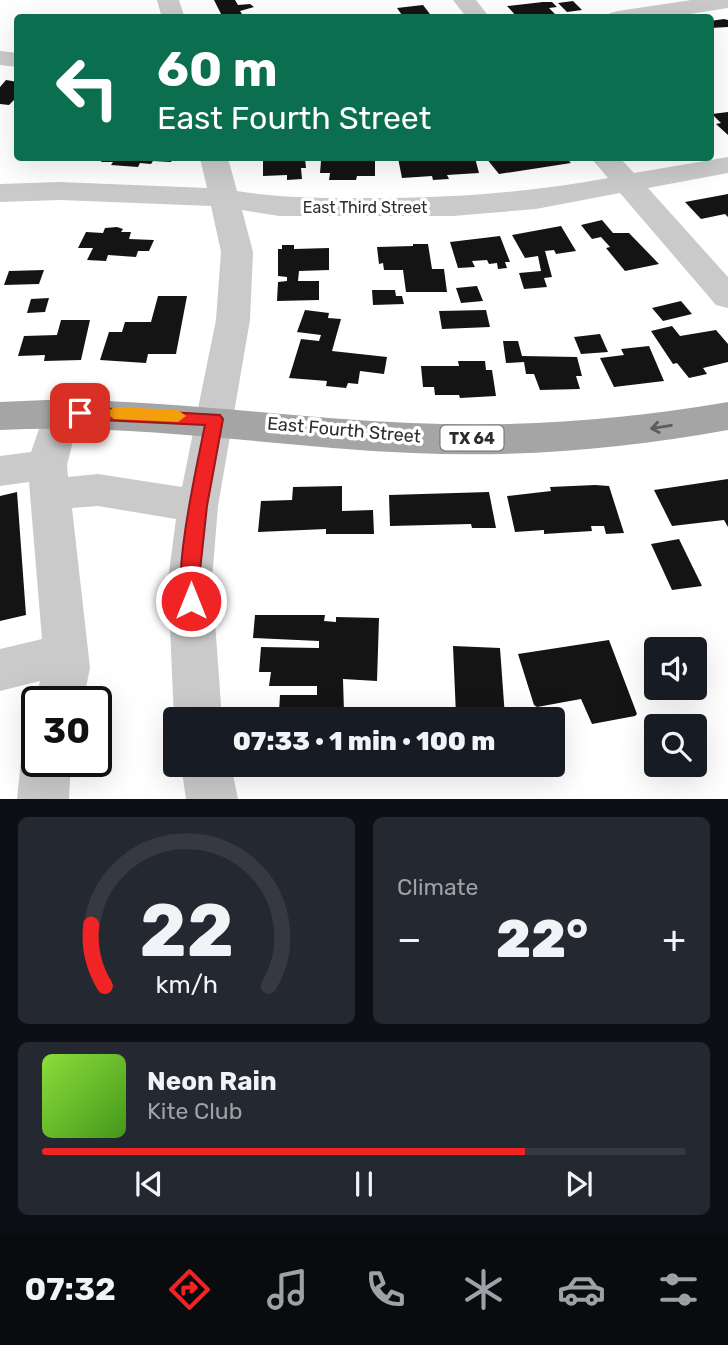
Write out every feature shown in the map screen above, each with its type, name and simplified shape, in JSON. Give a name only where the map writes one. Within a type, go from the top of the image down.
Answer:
[{"type":"main road","name":"East Fourth Street","points":[[0,416],[61,413],[139,414],[215,419],[365,436],[536,439],[627,433],[728,416]]},
{"type":"street","points":[[464,0],[476,14]]},
{"type":"street","points":[[644,14],[728,1]]},
{"type":"street","points":[[197,707],[190,580],[198,506],[233,320],[237,252],[215,161]]},
{"type":"street","points":[[608,161],[728,297]]},
{"type":"street","name":"East Third Street","points":[[0,193],[122,192],[224,198],[279,207],[453,207],[536,200],[728,165]]},
{"type":"street","points":[[61,413],[48,479],[67,668],[63,686]]},
{"type":"street","points":[[0,471],[198,506]]},
{"type":"street","points":[[0,670],[66,654]]},
{"type":"street","points":[[43,799],[45,777]]},
{"type":"street","points":[[208,777],[212,799]]},
{"type":"building","points":[[214,0],[235,0],[238,5],[250,4],[254,7],[240,11],[242,14],[221,14]]},
{"type":"building","points":[[573,1],[582,10],[567,12],[558,3]]},
{"type":"building","points":[[552,2],[557,7],[549,8],[555,14],[514,14],[507,6]]},
{"type":"building","points":[[423,5],[430,14],[401,14],[397,8]]},
{"type":"building","points":[[714,20],[728,20],[728,27],[714,28]]},
{"type":"building","points":[[6,80],[14,81],[14,100],[9,105],[0,104],[0,87]]},
{"type":"building","points":[[728,112],[728,135],[716,124],[721,123],[714,114]]},
{"type":"building","points":[[153,161],[151,164],[140,163],[138,167],[101,162]]},
{"type":"building","points":[[263,161],[305,161],[306,168],[301,168],[302,179],[287,180],[287,175],[263,176]]},
{"type":"building","points":[[321,161],[375,161],[375,176],[357,176],[356,180],[329,180],[330,173],[320,173]]},
{"type":"building","points":[[399,161],[476,161],[479,173],[447,175],[449,179],[433,180],[432,176],[402,178]]},
{"type":"building","points":[[488,161],[571,163],[499,174]]},
{"type":"building","points":[[728,194],[728,217],[725,214],[701,219],[685,202]]},
{"type":"building","points":[[602,220],[613,233],[629,233],[659,264],[625,271],[606,248],[610,247],[601,237],[592,239],[581,225]]},
{"type":"building","points":[[561,226],[576,251],[556,254],[554,250],[545,251],[552,277],[544,278],[547,287],[524,289],[519,273],[541,271],[538,256],[525,258],[512,235]]},
{"type":"building","points":[[105,228],[123,229],[121,232],[131,232],[129,239],[154,240],[149,251],[138,251],[136,257],[108,255],[106,261],[87,260],[93,248],[78,248],[86,232],[103,233]]},
{"type":"building","points":[[500,236],[510,262],[505,262],[507,268],[498,269],[497,263],[489,264],[487,260],[472,261],[475,267],[458,268],[450,242]]},
{"type":"building","points":[[428,244],[432,269],[444,269],[447,292],[406,292],[403,270],[384,270],[383,263],[379,264],[377,247]]},
{"type":"building","points":[[282,245],[294,245],[294,249],[329,248],[329,270],[299,271],[298,281],[319,281],[319,300],[277,301],[278,282],[287,281],[287,277],[278,276],[278,249],[282,249]]},
{"type":"building","points":[[44,270],[39,284],[4,285],[9,271]]},
{"type":"building","points":[[477,286],[483,301],[461,303],[456,288]]},
{"type":"building","points":[[372,290],[395,290],[396,296],[402,296],[404,304],[373,305]]},
{"type":"building","points":[[158,296],[187,296],[176,354],[148,354],[146,363],[100,360],[109,332],[122,332],[125,322],[151,322]]},
{"type":"building","points":[[49,298],[45,312],[27,313],[31,299]]},
{"type":"building","points":[[681,301],[692,314],[663,321],[652,308]]},
{"type":"building","points":[[305,310],[329,313],[328,318],[341,319],[332,351],[387,357],[384,374],[360,371],[358,384],[348,383],[346,388],[326,386],[327,381],[289,378],[301,339],[319,341],[321,335],[297,332]]},
{"type":"building","points":[[486,310],[490,327],[442,329],[439,311]]},
{"type":"building","points":[[61,320],[90,320],[81,360],[44,361],[45,355],[18,356],[24,336],[57,335]]},
{"type":"building","points":[[672,326],[680,336],[716,330],[728,344],[728,362],[703,368],[707,374],[689,378],[677,363],[673,364],[651,331]]},
{"type":"building","points":[[600,334],[608,352],[581,354],[574,337]]},
{"type":"building","points":[[503,341],[518,341],[522,356],[577,357],[582,376],[576,376],[580,389],[540,390],[534,374],[526,374],[524,362],[506,363]]},
{"type":"building","points":[[649,346],[664,381],[614,387],[600,358],[624,355],[621,349]]},
{"type":"building","points":[[458,361],[485,361],[486,370],[492,370],[496,396],[460,398],[459,395],[435,395],[434,387],[423,387],[421,366],[459,366]]},
{"type":"building","points":[[728,479],[728,527],[724,520],[672,526],[654,490]]},
{"type":"building","points":[[342,486],[342,511],[373,510],[374,534],[326,534],[326,529],[258,532],[261,501],[292,500],[293,487]]},
{"type":"building","points":[[609,486],[624,533],[606,534],[604,526],[591,526],[592,531],[544,534],[544,530],[515,532],[507,496],[551,491],[550,487]]},
{"type":"building","points":[[17,492],[26,615],[0,621],[0,496]]},
{"type":"building","points":[[489,492],[496,528],[472,528],[471,524],[390,526],[389,495]]},
{"type":"building","points":[[679,539],[702,586],[672,590],[651,544]]},
{"type":"building","points":[[255,615],[325,615],[324,621],[336,622],[336,617],[379,618],[377,681],[343,679],[344,707],[279,707],[280,695],[317,695],[317,686],[269,686],[271,672],[259,672],[261,647],[319,648],[319,641],[253,638]]},
{"type":"building","points":[[609,640],[637,714],[592,724],[581,699],[537,707],[534,705],[518,654]]},
{"type":"building","points":[[453,646],[500,648],[504,707],[456,707]]},
{"type":"slow traffic","points":[[114,413],[178,416]]},
{"type":"route","points":[[80,413],[215,419],[198,506],[190,580],[191,601]]}]
